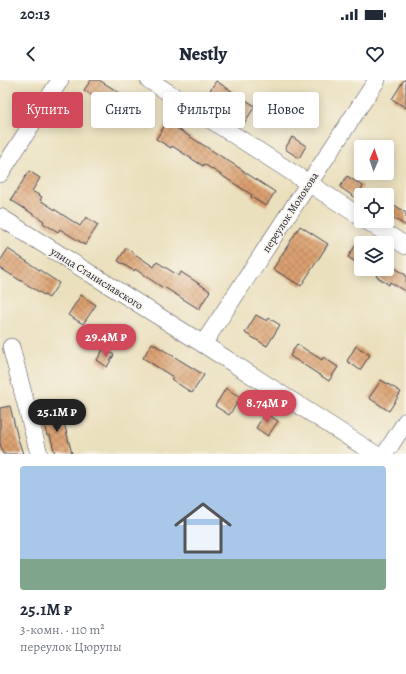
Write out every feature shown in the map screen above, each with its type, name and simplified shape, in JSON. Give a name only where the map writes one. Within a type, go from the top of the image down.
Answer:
[{"type":"street","points":[[0,174],[60,80]]},
{"type":"street","points":[[149,80],[354,213]]},
{"type":"street","name":"переулок Молокова","points":[[203,344],[377,80]]},
{"type":"street","name":"улица Станиславского","points":[[0,217],[375,454]]},
{"type":"street","points":[[378,228],[406,246]]},
{"type":"street","points":[[11,347],[39,454]]},
{"type":"street","points":[[385,454],[406,421]]},
{"type":"building","points":[[91,80],[99,80],[118,92],[91,92],[91,95],[84,90]]},
{"type":"building","points":[[404,80],[406,80],[406,108],[392,99]]},
{"type":"building","points":[[216,81],[233,92],[209,92]]},
{"type":"building","points":[[245,100],[253,105],[253,109],[245,122]]},
{"type":"building","points":[[163,128],[176,128],[275,192],[266,206],[251,197],[252,195],[204,164],[203,166],[172,146],[171,148],[156,139]]},
{"type":"building","points":[[292,137],[306,146],[299,158],[285,149]]},
{"type":"building","points":[[29,171],[40,178],[32,191],[42,197],[40,200],[80,226],[86,217],[98,225],[85,245],[60,229],[58,232],[43,223],[44,221],[11,200]]},
{"type":"building","points":[[347,176],[363,186],[362,188],[354,188],[354,197],[340,187]]},
{"type":"building","points":[[394,205],[406,213],[406,226],[394,218]]},
{"type":"building","points":[[300,226],[328,244],[301,286],[273,269]]},
{"type":"building","points":[[126,248],[154,267],[157,262],[179,276],[181,272],[210,291],[199,309],[164,287],[163,288],[135,269],[134,271],[118,261]]},
{"type":"building","points":[[354,248],[354,261],[348,257]]},
{"type":"building","points":[[8,249],[59,283],[49,298],[0,268],[0,261]]},
{"type":"building","points":[[394,267],[406,275],[406,292],[390,282],[389,285],[376,276],[394,276]]},
{"type":"building","points":[[81,295],[96,305],[83,324],[68,315]]},
{"type":"building","points":[[256,315],[267,321],[269,318],[280,325],[267,346],[245,333]]},
{"type":"building","points":[[152,343],[204,375],[192,393],[171,379],[173,377],[143,358]]},
{"type":"building","points":[[297,344],[322,360],[323,357],[338,367],[329,381],[290,356]]},
{"type":"building","points":[[356,346],[370,355],[360,370],[347,361]]},
{"type":"building","points":[[104,348],[114,355],[107,367],[97,360]]},
{"type":"building","points":[[381,380],[401,392],[389,411],[369,398]]},
{"type":"building","points":[[226,388],[241,398],[229,415],[215,406]]},
{"type":"building","points":[[10,406],[23,454],[3,454],[0,443],[0,408]]},
{"type":"building","points":[[61,411],[72,454],[55,454],[50,435],[47,436],[42,416]]},
{"type":"building","points":[[265,413],[278,421],[268,436],[256,428]]}]
